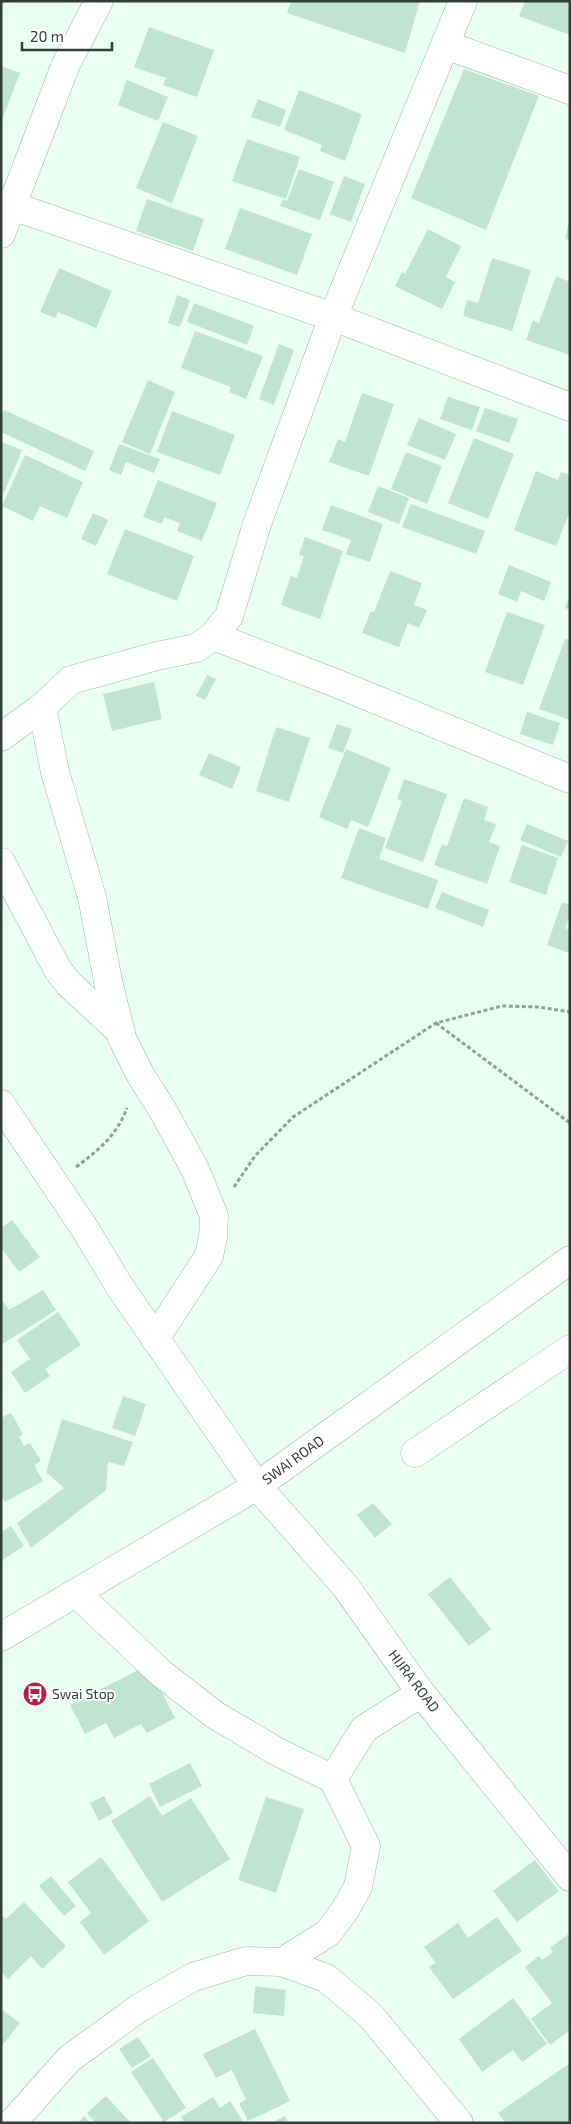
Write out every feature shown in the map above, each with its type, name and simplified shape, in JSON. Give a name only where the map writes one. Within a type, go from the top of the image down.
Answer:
[{"type":"street","points":[[1,234],[7,204],[66,64],[99,1]]},
{"type":"street","points":[[1,737],[42,707],[71,680],[148,658],[196,648],[213,636],[229,616],[257,524],[333,317],[463,1]]},
{"type":"street","points":[[446,45],[570,90]]},
{"type":"street","points":[[7,204],[333,317],[570,407]]},
{"type":"street","points":[[213,636],[333,682],[570,779]]},
{"type":"street","points":[[42,707],[56,772],[92,897],[108,981],[121,1032],[141,1076],[162,1109],[195,1170],[214,1216],[213,1237],[209,1256],[155,1339]]},
{"type":"street","points":[[1,862],[58,970],[69,984],[121,1032]]},
{"type":"street","name":"HIJRA ROAD","points":[[1,1104],[55,1183],[155,1339],[257,1486],[346,1587],[421,1693],[570,1877]]},
{"type":"street","name":"SWAI ROAD","points":[[1,1637],[257,1486],[570,1260]]},
{"type":"street","points":[[415,1453],[570,1349]]},
{"type":"street","points":[[76,1593],[162,1674],[215,1715],[276,1751],[333,1779],[366,1846],[358,1887],[345,1910],[328,1933],[282,1962]]},
{"type":"street","points":[[333,1779],[364,1728],[421,1693]]},
{"type":"street","points":[[12,2123],[69,2059],[139,2008],[193,1977],[246,1962],[282,1962],[326,1978],[370,2015],[459,2123]]},
{"type":"path","points":[[214,1216],[255,1156],[293,1117],[436,1022],[502,1006],[539,1007],[570,1012]]},
{"type":"path","points":[[436,1022],[570,1123]]},
{"type":"path","points":[[55,1183],[102,1147],[116,1130],[141,1076]]},
{"type":"building","points":[[291,1],[420,1],[405,53],[287,13]]},
{"type":"building","points":[[525,1],[570,1],[570,35],[519,16]]},
{"type":"building","points":[[149,27],[214,50],[197,97],[163,85],[166,78],[134,67]]},
{"type":"building","points":[[1,66],[20,73],[1,122]]},
{"type":"building","points":[[464,69],[539,96],[486,230],[411,198]]},
{"type":"building","points":[[127,80],[168,97],[158,121],[118,105]]},
{"type":"building","points":[[299,90],[362,114],[345,161],[320,151],[322,145],[284,130]]},
{"type":"building","points":[[258,99],[286,110],[280,127],[251,117]]},
{"type":"building","points":[[163,122],[198,136],[172,203],[136,188]]},
{"type":"building","points":[[247,139],[300,157],[286,199],[232,181]]},
{"type":"building","points":[[299,169],[334,182],[320,220],[280,206],[283,199],[287,201]]},
{"type":"building","points":[[344,176],[365,184],[351,222],[330,214]]},
{"type":"building","points":[[147,199],[204,219],[193,251],[136,231]]},
{"type":"building","points":[[240,208],[312,234],[297,275],[225,249]]},
{"type":"building","points":[[570,221],[570,240],[565,239]]},
{"type":"building","points":[[428,229],[461,246],[446,277],[455,282],[442,309],[395,286],[402,272],[405,274]]},
{"type":"building","points":[[492,258],[531,270],[512,331],[463,316],[467,300],[478,303]]},
{"type":"building","points":[[59,268],[112,291],[96,328],[58,312],[55,318],[40,312]]},
{"type":"building","points":[[556,276],[570,282],[570,355],[526,340],[533,320],[539,323]]},
{"type":"building","points":[[177,295],[190,300],[180,327],[168,323]]},
{"type":"building","points":[[194,303],[254,326],[247,345],[187,322]]},
{"type":"building","points":[[195,331],[263,356],[246,399],[229,392],[231,387],[181,368]]},
{"type":"building","points":[[279,344],[294,350],[274,405],[259,399]]},
{"type":"building","points":[[148,380],[175,392],[150,454],[122,442]]},
{"type":"building","points":[[362,393],[394,404],[369,476],[329,462],[338,439],[345,442]]},
{"type":"building","points":[[448,397],[480,407],[472,430],[440,419]]},
{"type":"building","points":[[485,408],[518,419],[509,443],[476,431]]},
{"type":"building","points":[[4,410],[94,451],[85,471],[1,432],[1,417]]},
{"type":"building","points":[[172,411],[235,435],[220,475],[157,452]]},
{"type":"building","points":[[419,418],[456,434],[445,460],[407,445]]},
{"type":"building","points":[[474,438],[514,454],[488,519],[448,503]]},
{"type":"building","points":[[1,442],[22,450],[4,493],[1,491]]},
{"type":"building","points":[[119,444],[160,459],[154,473],[126,462],[121,475],[109,470]]},
{"type":"building","points":[[406,452],[442,466],[427,504],[391,489]]},
{"type":"building","points":[[25,455],[83,482],[67,518],[40,506],[33,521],[2,506]]},
{"type":"building","points":[[536,471],[558,480],[561,472],[570,475],[570,511],[556,546],[514,530]]},
{"type":"building","points":[[158,480],[217,503],[202,541],[177,531],[180,523],[164,517],[162,524],[143,517]]},
{"type":"building","points":[[378,486],[409,498],[399,524],[368,512]]},
{"type":"building","points":[[411,504],[485,531],[476,554],[402,527]]},
{"type":"building","points":[[331,505],[383,524],[370,562],[346,554],[351,540],[322,530]]},
{"type":"building","points":[[93,513],[108,520],[96,546],[81,539]]},
{"type":"building","points":[[125,529],[194,556],[177,601],[107,574]]},
{"type":"building","points":[[305,537],[343,551],[320,619],[281,605],[291,576],[297,578],[304,556],[299,555]]},
{"type":"building","points":[[509,565],[551,582],[544,601],[521,591],[517,602],[498,594]]},
{"type":"building","points":[[390,571],[422,583],[414,605],[427,610],[419,628],[408,623],[399,647],[362,633],[371,611],[374,612]]},
{"type":"building","points":[[570,595],[570,610],[565,608]]},
{"type":"building","points":[[507,612],[545,625],[523,685],[485,672]]},
{"type":"building","points":[[565,639],[570,640],[570,720],[539,709]]},
{"type":"building","points":[[207,675],[216,679],[205,700],[196,696]]},
{"type":"building","points":[[154,682],[162,719],[112,731],[103,694]]},
{"type":"building","points":[[527,712],[560,723],[553,745],[520,734]]},
{"type":"building","points":[[337,724],[352,729],[343,753],[328,748]]},
{"type":"building","points":[[276,727],[310,738],[289,802],[256,791]]},
{"type":"building","points":[[346,749],[391,768],[368,827],[351,820],[347,829],[319,817]]},
{"type":"building","points":[[209,753],[241,767],[232,789],[199,775]]},
{"type":"building","points":[[404,779],[447,794],[423,862],[385,848],[402,801],[397,799]]},
{"type":"building","points":[[464,798],[488,807],[484,820],[496,824],[489,842],[500,846],[487,884],[434,865],[442,844],[447,846]]},
{"type":"building","points":[[527,824],[568,841],[561,857],[520,840]]},
{"type":"building","points":[[359,828],[386,838],[379,859],[438,880],[428,909],[341,878]]},
{"type":"building","points":[[522,845],[558,858],[546,895],[509,882]]},
{"type":"building","points":[[442,892],[489,910],[483,927],[435,908]]},
{"type":"building","points":[[562,902],[570,905],[570,916],[565,928],[570,930],[569,953],[547,945]]},
{"type":"building","points":[[12,1220],[40,1257],[19,1272],[1,1248],[1,1228]]},
{"type":"building","points":[[43,1290],[56,1310],[1,1345],[1,1298],[9,1310]]},
{"type":"building","points":[[58,1312],[81,1345],[45,1369],[50,1376],[25,1393],[11,1372],[30,1359],[17,1340]]},
{"type":"building","points":[[123,1396],[146,1404],[135,1436],[112,1428]]},
{"type":"building","points":[[11,1413],[23,1434],[19,1437],[24,1446],[30,1443],[41,1461],[34,1465],[43,1481],[5,1502],[1,1495],[1,1418]]},
{"type":"building","points":[[62,1419],[133,1442],[124,1466],[108,1462],[106,1490],[31,1548],[17,1523],[64,1488],[46,1472]]},
{"type":"building","points":[[373,1503],[392,1524],[375,1538],[357,1515]]},
{"type":"building","points":[[11,1526],[24,1546],[1,1561],[1,1532]]},
{"type":"building","points":[[450,1577],[491,1629],[469,1646],[428,1594]]},
{"type":"building","points":[[148,1665],[175,1718],[147,1733],[141,1724],[114,1738],[106,1723],[85,1734],[70,1705]]},
{"type":"building","points":[[190,1763],[202,1786],[160,1807],[149,1784]]},
{"type":"building","points":[[104,1796],[113,1813],[99,1821],[90,1803]]},
{"type":"building","points":[[150,1796],[162,1816],[191,1798],[230,1859],[162,1902],[111,1821]]},
{"type":"building","points":[[266,1797],[304,1809],[276,1893],[238,1880]]},
{"type":"building","points":[[101,1857],[149,1921],[104,1955],[80,1922],[91,1913],[68,1882]]},
{"type":"building","points":[[535,1860],[559,1891],[517,1922],[493,1891]]},
{"type":"building","points":[[51,1876],[76,1906],[64,1916],[39,1886]]},
{"type":"building","points":[[24,1902],[66,1946],[42,1969],[31,1956],[8,1979],[1,1972],[1,1915],[6,1919]]},
{"type":"building","points":[[497,1917],[522,1951],[453,1999],[429,1967],[436,1963],[424,1947],[458,1923],[468,1938]]},
{"type":"building","points":[[570,1933],[570,2030],[550,2045],[531,2019],[552,2003],[525,1967],[539,1956],[542,1960],[553,1952],[550,1948]]},
{"type":"building","points":[[255,1986],[286,1990],[284,2016],[253,2013]]},
{"type":"building","points":[[513,1998],[547,2044],[522,2062],[513,2050],[482,2072],[459,2039]]},
{"type":"building","points":[[1,2009],[20,2023],[1,2047]]},
{"type":"building","points":[[255,2029],[290,2101],[248,2121],[239,2103],[246,2100],[232,2070],[216,2078],[203,2054]]},
{"type":"building","points":[[138,2037],[151,2056],[132,2068],[119,2049]]},
{"type":"building","points":[[153,2058],[186,2108],[164,2122],[131,2072]]},
{"type":"building","points":[[570,2063],[570,2123],[506,2123],[498,2113]]},
{"type":"building","points":[[106,2096],[131,2123],[96,2123],[87,2113]]},
{"type":"building","points":[[213,2097],[220,2108],[230,2101],[244,2123],[185,2123],[181,2117]]},
{"type":"building","points":[[84,2116],[90,2123],[78,2123]]},
{"type":"building","points":[[285,2116],[288,2123],[271,2123]]},
{"type":"place","name":"Swai Stop","points":[[35,1694]]}]
